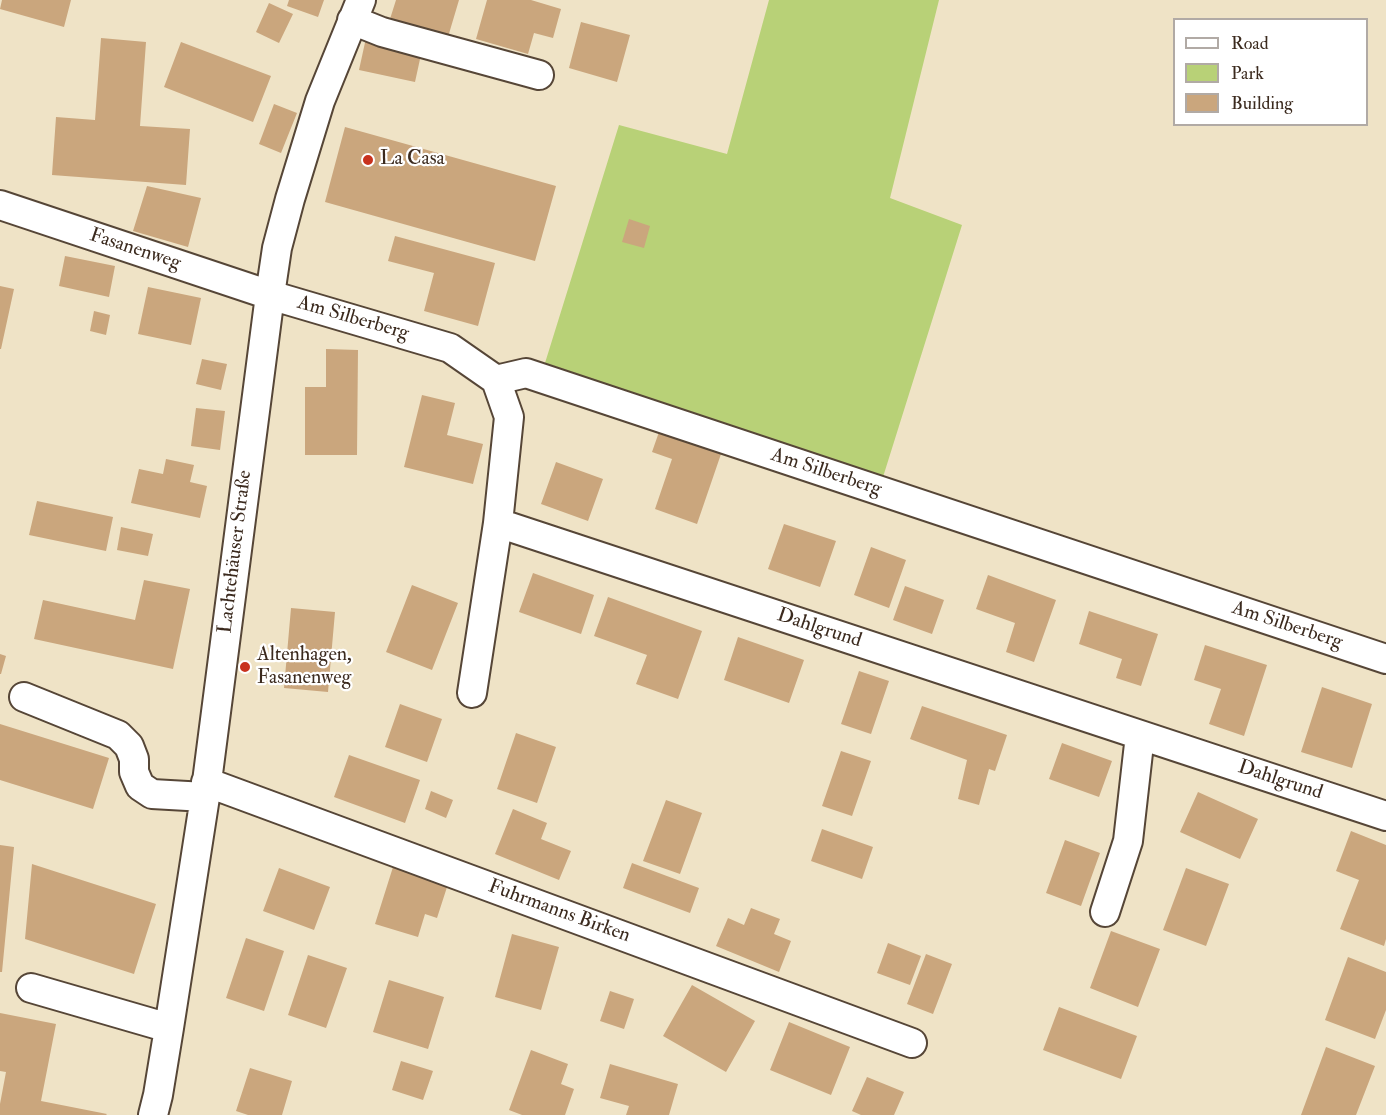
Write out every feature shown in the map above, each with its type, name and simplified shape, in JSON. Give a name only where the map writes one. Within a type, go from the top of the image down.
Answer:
[{"type":"street","points":[[356,10],[382,32],[539,75]]},
{"type":"street","name":"Lachtehäuser Straße","points":[[153,1115],[206,790],[278,248],[290,198],[320,101],[356,10]]},
{"type":"street","name":"Fasanenweg","points":[[0,205],[270,295]]},
{"type":"street","name":"Am Silberberg","points":[[270,295],[450,348],[496,380],[526,373],[1386,659]]},
{"type":"street","points":[[472,693],[498,523],[509,417],[496,380]]},
{"type":"street","name":"Dahlgrund","points":[[498,523],[1386,816]]},
{"type":"street","name":"Fuhrmanns Birken","points":[[24,698],[118,735],[129,746],[134,759],[134,772],[140,786],[152,794],[206,790],[912,1043]]},
{"type":"street","points":[[1105,912],[1128,841],[1140,735]]},
{"type":"street","points":[[31,988],[169,1028]]},
{"type":"green space","points":[[769,0],[939,0],[890,198],[962,225],[883,477],[545,363],[619,125],[727,154]]},
{"type":"building","points":[[2,0],[71,0],[64,27],[0,9]]},
{"type":"building","points":[[289,0],[324,0],[318,17],[287,6]]},
{"type":"building","points":[[396,0],[459,0],[448,37],[390,19]]},
{"type":"building","points":[[487,0],[531,0],[561,9],[553,38],[534,33],[528,54],[476,39]]},
{"type":"building","points":[[269,3],[293,14],[279,43],[256,32]]},
{"type":"building","points":[[581,22],[630,35],[617,82],[569,68]]},
{"type":"building","points":[[101,38],[146,42],[140,126],[190,129],[186,185],[52,175],[56,117],[95,120]]},
{"type":"building","points":[[366,38],[422,50],[415,82],[359,70]]},
{"type":"building","points":[[181,42],[271,76],[253,122],[164,87]]},
{"type":"building","points":[[274,104],[297,113],[281,153],[259,144]]},
{"type":"building","points":[[345,127],[556,186],[535,261],[325,202]]},
{"type":"building","points":[[147,186],[201,198],[188,247],[133,231]]},
{"type":"building","points":[[629,219],[650,226],[644,248],[622,242]]},
{"type":"building","points":[[395,236],[495,263],[478,326],[424,311],[434,273],[388,261]]},
{"type":"building","points":[[65,256],[115,266],[109,297],[59,286]]},
{"type":"building","points":[[0,286],[14,289],[1,349],[0,349]]},
{"type":"building","points":[[148,287],[201,298],[191,345],[138,334]]},
{"type":"building","points":[[94,311],[110,315],[106,335],[90,331]]},
{"type":"building","points":[[326,349],[358,350],[357,455],[305,455],[305,387],[326,387]]},
{"type":"building","points":[[202,359],[227,364],[221,390],[196,384]]},
{"type":"building","points":[[422,395],[455,403],[447,435],[483,444],[473,484],[404,467]]},
{"type":"building","points":[[196,408],[225,411],[220,450],[191,446]]},
{"type":"building","points":[[659,432],[721,454],[697,524],[655,509],[672,459],[652,452]]},
{"type":"building","points":[[166,459],[194,465],[190,482],[207,486],[200,518],[131,503],[139,469],[163,474]]},
{"type":"building","points":[[556,462],[603,479],[588,521],[541,504]]},
{"type":"building","points":[[37,501],[113,517],[106,551],[29,535]]},
{"type":"building","points":[[784,524],[836,541],[820,587],[768,569]]},
{"type":"building","points":[[121,527],[153,534],[148,556],[117,550]]},
{"type":"building","points":[[871,547],[906,560],[889,608],[854,595]]},
{"type":"building","points":[[533,573],[594,595],[581,634],[519,612]]},
{"type":"building","points":[[988,575],[1056,600],[1034,662],[1006,652],[1015,623],[976,609]]},
{"type":"building","points":[[144,580],[190,589],[173,669],[34,639],[43,600],[135,620]]},
{"type":"building","points":[[412,585],[458,603],[432,670],[386,652]]},
{"type":"building","points":[[905,586],[944,600],[932,634],[893,620]]},
{"type":"building","points":[[608,597],[702,631],[678,699],[636,684],[647,655],[594,636]]},
{"type":"building","points":[[291,608],[335,612],[328,692],[284,688]]},
{"type":"building","points":[[1089,611],[1158,634],[1141,686],[1116,678],[1122,659],[1079,644]]},
{"type":"building","points":[[738,637],[804,660],[789,703],[724,680]]},
{"type":"building","points":[[1205,645],[1267,665],[1244,736],[1209,724],[1221,689],[1194,680]]},
{"type":"building","points":[[0,654],[6,656],[1,674],[0,674]]},
{"type":"building","points":[[859,671],[889,681],[871,734],[841,724]]},
{"type":"building","points":[[1322,687],[1372,704],[1352,768],[1301,752]]},
{"type":"building","points":[[400,704],[442,719],[427,762],[385,747]]},
{"type":"building","points":[[922,706],[1007,735],[995,771],[989,769],[979,805],[958,799],[967,760],[910,739]]},
{"type":"building","points":[[0,724],[109,758],[93,809],[0,780]]},
{"type":"building","points":[[516,733],[556,747],[537,803],[497,789]]},
{"type":"building","points":[[1062,743],[1112,761],[1099,797],[1049,779]]},
{"type":"building","points":[[841,751],[871,761],[852,816],[822,806]]},
{"type":"building","points":[[349,755],[420,780],[405,823],[334,797]]},
{"type":"building","points":[[431,791],[453,800],[446,818],[425,809]]},
{"type":"building","points":[[1198,792],[1258,819],[1240,859],[1180,832]]},
{"type":"building","points":[[666,800],[702,813],[680,874],[643,861]]},
{"type":"building","points":[[513,809],[547,823],[541,839],[571,851],[559,880],[495,854]]},
{"type":"building","points":[[822,829],[873,847],[862,879],[811,861]]},
{"type":"building","points":[[1351,831],[1386,845],[1386,939],[1384,946],[1340,929],[1359,880],[1336,871]]},
{"type":"building","points":[[1065,840],[1100,853],[1081,906],[1046,893]]},
{"type":"building","points":[[0,845],[14,847],[2,972],[0,972]]},
{"type":"building","points":[[632,863],[699,888],[690,913],[623,888]]},
{"type":"building","points":[[32,864],[156,904],[134,974],[25,939]]},
{"type":"building","points":[[393,867],[448,884],[437,918],[425,914],[418,937],[375,924]]},
{"type":"building","points":[[279,868],[330,887],[314,930],[263,911]]},
{"type":"building","points":[[1186,868],[1229,884],[1206,946],[1163,930]]},
{"type":"building","points":[[751,908],[780,919],[774,934],[791,941],[779,972],[716,946],[728,918],[744,925]]},
{"type":"building","points":[[1111,931],[1160,949],[1138,1007],[1090,988]]},
{"type":"building","points":[[512,934],[559,947],[541,1010],[495,997]]},
{"type":"building","points":[[246,938],[284,951],[264,1011],[226,998]]},
{"type":"building","points":[[888,943],[921,956],[910,985],[877,973]]},
{"type":"building","points":[[926,954],[952,964],[933,1014],[907,1004]]},
{"type":"building","points":[[308,955],[347,968],[326,1028],[288,1015]]},
{"type":"building","points":[[1348,957],[1386,972],[1386,1010],[1375,1039],[1325,1020]]},
{"type":"building","points":[[389,980],[444,997],[428,1049],[373,1032]]},
{"type":"building","points":[[692,985],[755,1021],[726,1072],[663,1036]]},
{"type":"building","points":[[610,991],[634,999],[624,1029],[600,1021]]},
{"type":"building","points":[[1059,1007],[1137,1036],[1121,1079],[1043,1050]]},
{"type":"building","points":[[0,1013],[56,1024],[41,1101],[107,1114],[0,1115],[6,1072],[0,1071]]},
{"type":"building","points":[[789,1022],[850,1047],[831,1095],[770,1070]]},
{"type":"building","points":[[1326,1047],[1375,1066],[1356,1115],[1301,1115]]},
{"type":"building","points":[[531,1050],[568,1064],[561,1084],[574,1089],[565,1115],[522,1115],[509,1110]]},
{"type":"building","points":[[401,1061],[433,1071],[423,1100],[392,1090]]},
{"type":"building","points":[[610,1064],[678,1084],[669,1115],[626,1115],[629,1106],[600,1098]]},
{"type":"building","points":[[250,1068],[292,1081],[282,1115],[248,1115],[236,1111]]},
{"type":"building","points":[[867,1077],[904,1092],[894,1115],[861,1115],[852,1111]]},
{"type":"place","name":"La Casa","points":[[368,160]]},
{"type":"place","name":"Altenhagen, Fasanenweg","points":[[245,667]]}]
